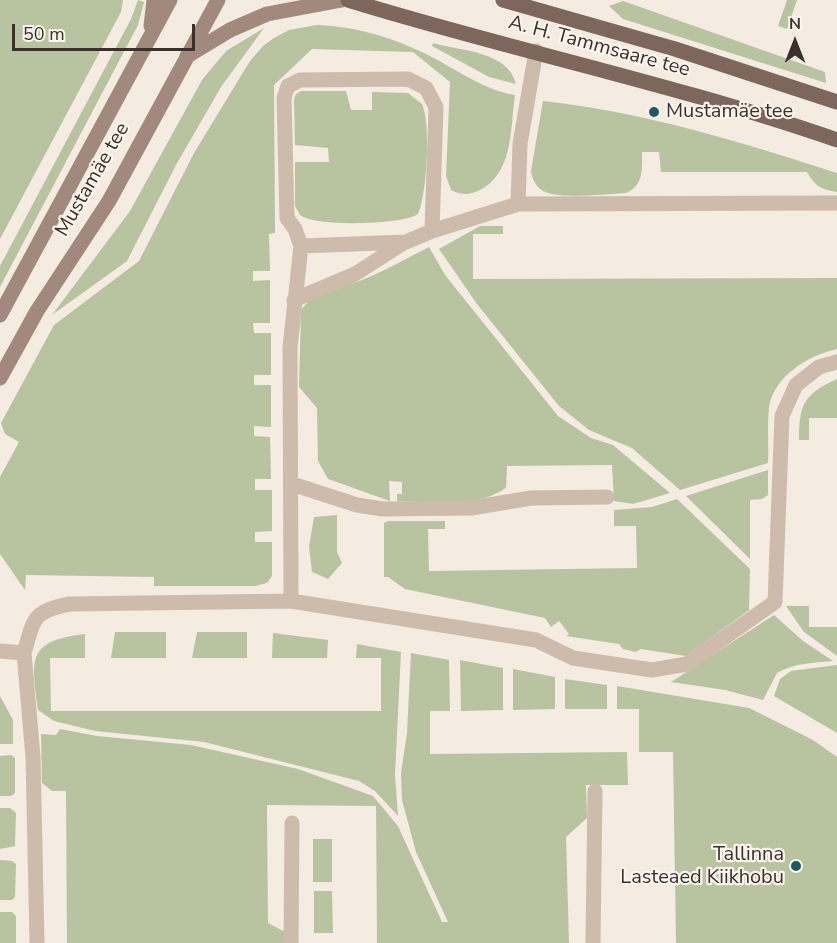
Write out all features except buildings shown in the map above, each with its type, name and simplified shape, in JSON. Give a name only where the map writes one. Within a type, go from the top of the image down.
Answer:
[{"type":"main road","points":[[149,38],[154,0]]},
{"type":"main road","name":"Mustamäe tee","points":[[0,315],[170,0]]},
{"type":"main road","name":"Mustamäe tee","points":[[0,378],[37,311],[109,201],[185,57],[218,0]]},
{"type":"main road","points":[[185,57],[230,30],[267,14],[342,0]]},
{"type":"main road","name":"A. H. Tammsaare tee","points":[[348,0],[440,28],[680,90],[837,140]]},
{"type":"main road","name":"A. H. Tammsaare tee","points":[[503,0],[675,49],[837,102]]},
{"type":"street","points":[[518,204],[520,144],[536,51]]},
{"type":"street","points":[[291,601],[290,347],[301,246],[296,229],[286,218],[284,98],[288,86],[300,80],[408,79],[426,88],[436,107],[432,231]]},
{"type":"street","points":[[294,300],[356,274],[406,242],[432,231],[518,204],[837,203]]},
{"type":"street","points":[[301,246],[406,242]]},
{"type":"street","points":[[37,943],[34,781],[24,653],[34,618],[50,608],[70,603],[291,601],[536,640],[573,658],[652,670],[687,664],[775,602],[782,416],[796,385],[819,367],[837,362]]},
{"type":"street","points":[[292,484],[357,505],[383,509],[471,508],[531,498],[607,497]]},
{"type":"street","points":[[0,651],[24,653]]},
{"type":"street","points":[[593,943],[595,791]]},
{"type":"street","points":[[291,943],[292,823]]},
{"type":"green space","points":[[0,0],[123,0],[121,12],[0,239]]},
{"type":"green space","points":[[138,0],[144,2],[138,25],[0,287],[0,266],[131,19]]},
{"type":"green space","points":[[787,0],[797,0],[787,29],[778,26]]},
{"type":"green space","points":[[623,1],[825,72],[826,83],[623,19],[609,6]]},
{"type":"green space","points":[[317,25],[355,29],[392,39],[428,55],[476,82],[515,95],[511,136],[498,174],[478,191],[464,194],[451,190],[446,176],[450,82],[413,52],[312,49],[274,85],[275,233],[269,234],[270,271],[253,271],[253,281],[270,280],[270,323],[253,323],[254,333],[271,333],[271,375],[254,375],[254,385],[271,385],[271,427],[254,426],[254,436],[270,437],[271,479],[255,479],[255,490],[272,490],[272,531],[255,532],[255,542],[272,542],[272,576],[267,583],[255,586],[154,586],[154,577],[26,575],[25,590],[0,554],[0,477],[19,442],[5,434],[1,423],[54,325],[139,261],[194,153],[250,61],[263,46],[274,38],[289,30]]},
{"type":"green space","points":[[264,28],[221,87],[176,165],[127,261],[52,315],[130,211],[202,80],[226,51]]},
{"type":"green space","points":[[433,43],[494,59],[504,65],[516,84],[489,77],[432,46]]},
{"type":"green space","points":[[301,91],[346,91],[351,110],[372,110],[372,92],[408,93],[422,104],[425,113],[427,159],[424,191],[418,214],[409,218],[359,223],[323,221],[300,215],[295,206],[295,162],[329,162],[328,148],[295,145],[294,99]]},
{"type":"green space","points":[[543,101],[655,120],[765,150],[837,173],[837,192],[819,186],[807,172],[661,172],[659,152],[642,152],[641,176],[636,186],[626,193],[583,196],[551,194],[538,187],[531,171]]},
{"type":"green space","points":[[480,226],[503,226],[503,234],[473,234],[473,279],[837,278],[837,349],[804,362],[785,377],[778,386],[769,407],[768,463],[680,490],[632,448],[589,430],[559,406],[477,304],[439,249]]},
{"type":"green space","points":[[429,247],[445,275],[558,416],[591,438],[613,445],[670,493],[633,504],[614,501],[612,465],[507,466],[506,488],[481,499],[453,503],[397,501],[397,494],[402,494],[402,482],[389,481],[390,501],[328,479],[318,461],[317,408],[299,387],[301,310],[321,294],[388,269]]},
{"type":"green space","points":[[837,379],[837,418],[809,418],[809,440],[799,440],[800,417],[810,395]]},
{"type":"green space","points":[[768,470],[768,495],[762,499],[750,500],[750,559],[686,496]]},
{"type":"green space","points":[[677,499],[750,569],[749,610],[686,656],[641,649],[636,652],[623,649],[619,644],[566,636],[569,634],[559,621],[551,627],[545,618],[405,589],[388,577],[384,577],[384,523],[389,521],[445,521],[445,529],[428,529],[429,571],[637,568],[636,526],[614,526],[614,510],[652,507]]},
{"type":"green space","points":[[337,515],[337,552],[342,563],[328,579],[312,572],[309,547],[314,517]]},
{"type":"green space","points":[[786,606],[809,606],[809,627],[837,627],[837,656],[804,632]]},
{"type":"green space","points":[[774,615],[803,641],[833,661],[797,665],[777,673],[763,700],[725,690],[671,682]]},
{"type":"green space","points":[[115,632],[166,632],[166,658],[111,658]]},
{"type":"green space","points":[[197,632],[247,632],[247,658],[192,658]]},
{"type":"green space","points":[[273,633],[328,640],[327,658],[272,658]]},
{"type":"green space","points":[[85,634],[85,658],[50,658],[51,711],[381,711],[381,658],[356,658],[357,644],[401,652],[395,775],[398,816],[375,791],[359,781],[204,742],[95,731],[54,721],[38,710],[34,678],[37,656],[42,648],[52,642]]},
{"type":"green space","points":[[411,653],[449,660],[450,711],[430,711],[430,754],[627,752],[628,785],[586,785],[587,818],[566,837],[569,943],[377,943],[376,806],[267,805],[268,923],[287,933],[285,943],[67,943],[66,791],[52,791],[42,783],[41,734],[56,735],[60,729],[97,736],[191,745],[298,769],[373,796],[398,826],[442,922],[448,922],[416,852],[402,800],[401,773],[407,733]]},
{"type":"green space","points":[[460,660],[503,668],[503,710],[461,711]]},
{"type":"green space","points":[[837,665],[837,733],[774,696],[780,679],[791,671]]},
{"type":"green space","points":[[513,669],[555,677],[555,709],[513,710]]},
{"type":"green space","points":[[565,679],[607,685],[607,709],[565,709]]},
{"type":"green space","points":[[617,686],[749,708],[813,740],[837,757],[837,943],[676,943],[673,752],[639,752],[639,709],[617,709]]},
{"type":"green space","points":[[0,696],[13,720],[13,744],[0,744]]},
{"type":"green space","points":[[11,755],[15,758],[15,793],[11,796],[0,796],[0,756]]},
{"type":"green space","points":[[0,808],[10,808],[16,813],[15,846],[0,849]]},
{"type":"green space","points":[[313,839],[332,839],[332,882],[313,882]]},
{"type":"green space","points":[[0,860],[12,861],[16,864],[15,897],[12,900],[0,900]]},
{"type":"green space","points":[[314,891],[332,891],[333,933],[314,933]]},
{"type":"green space","points":[[0,912],[12,912],[16,916],[16,943],[0,943]]},
{"type":"place","name":"Mustamäe tee","points":[[654,112]]},
{"type":"place","name":"Tallinna Lasteaed Kiikhobu","points":[[796,866]]}]
